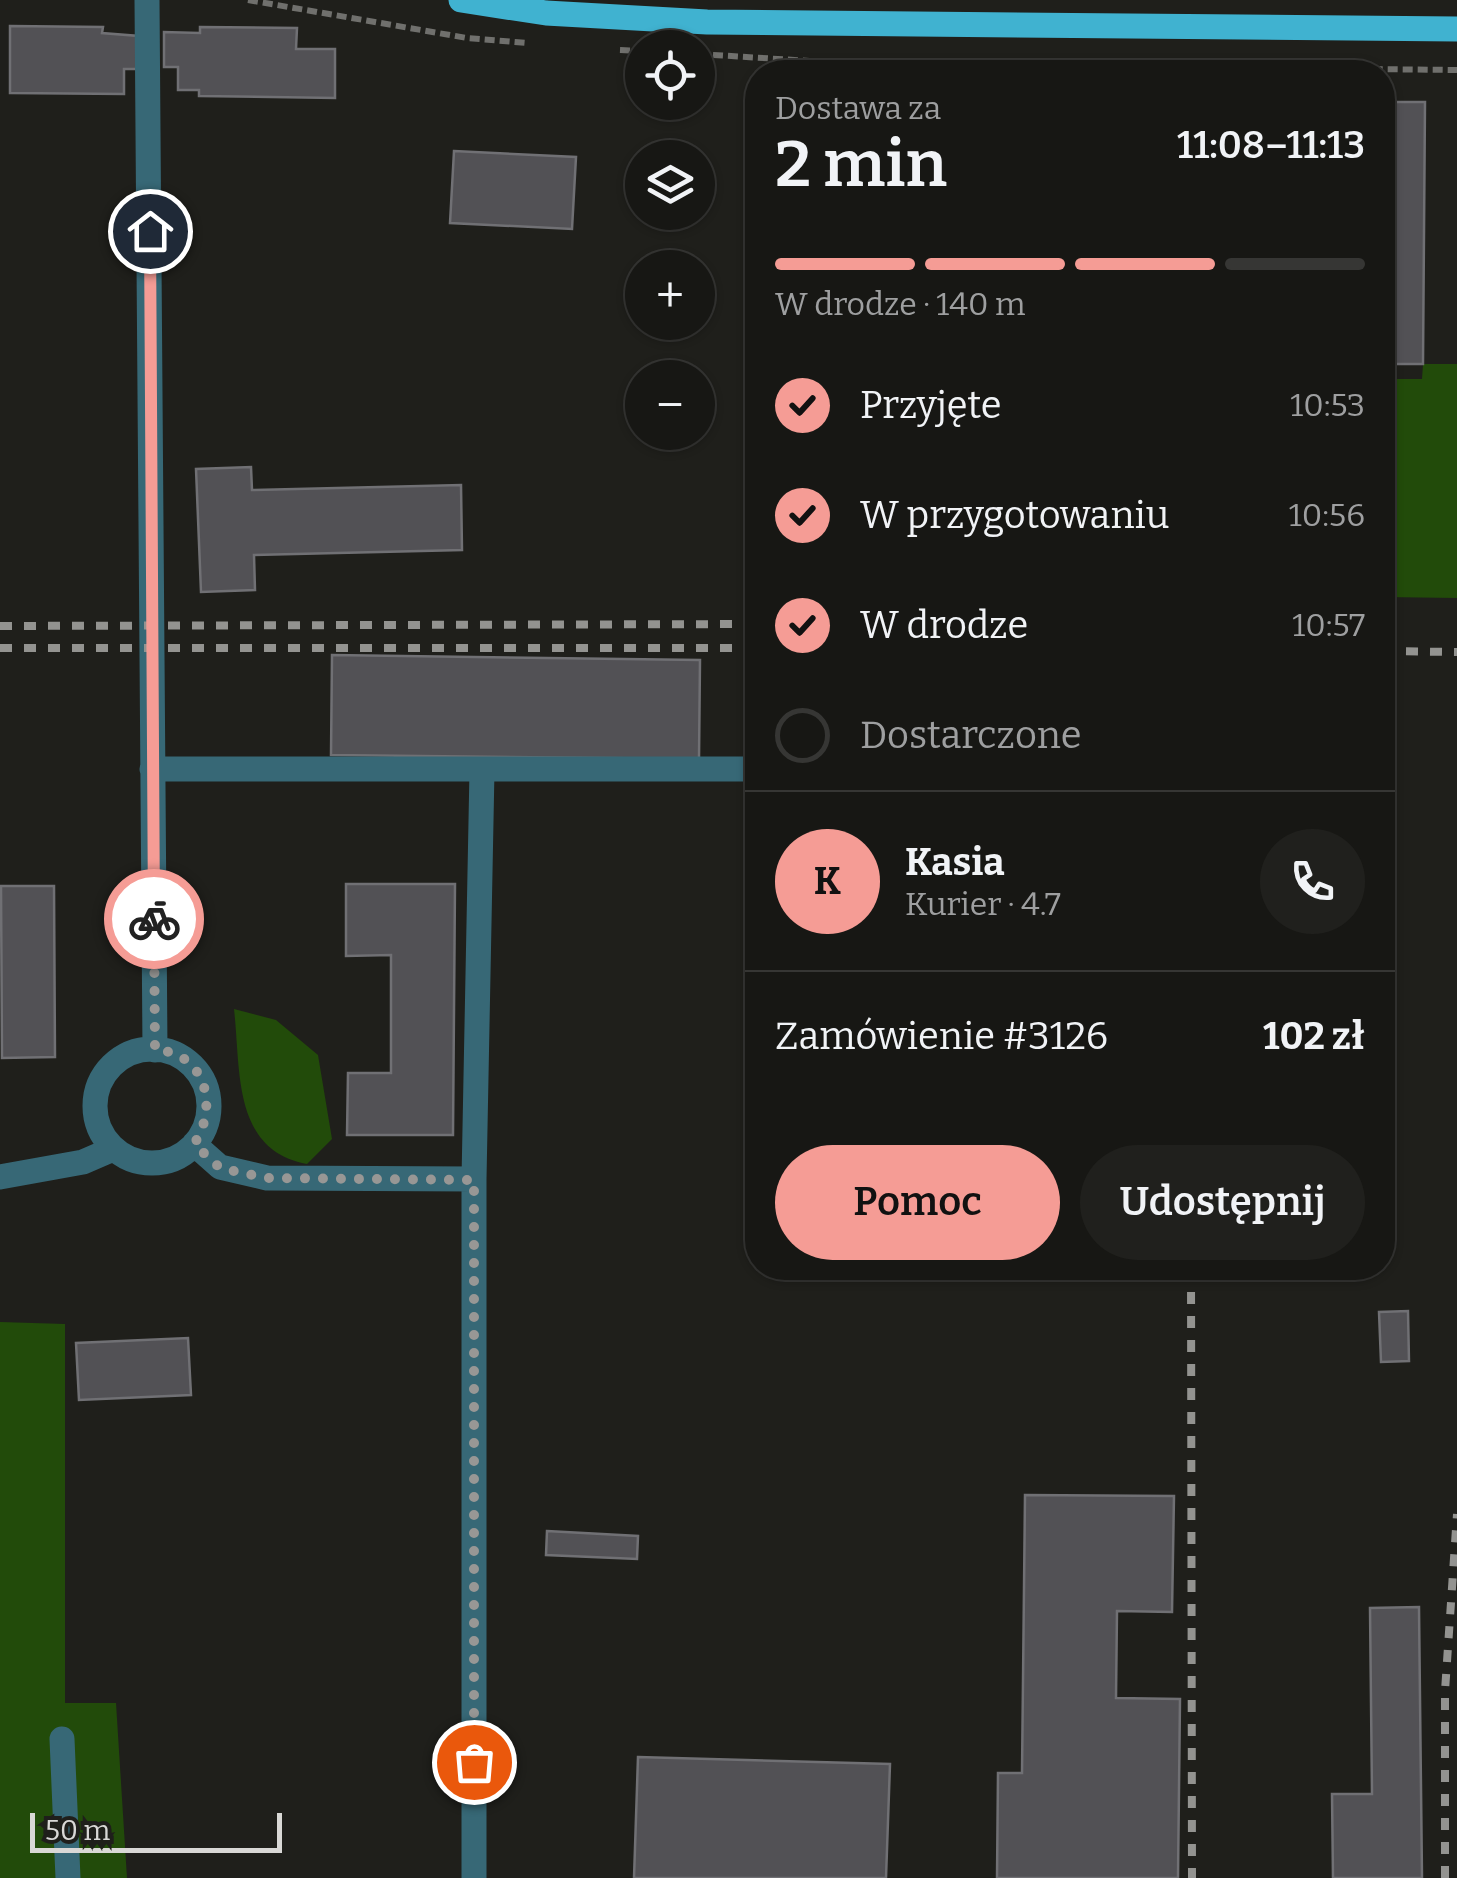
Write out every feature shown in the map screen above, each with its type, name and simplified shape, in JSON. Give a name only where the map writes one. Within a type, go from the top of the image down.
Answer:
[{"type":"main road","points":[[461,0],[546,13],[706,22],[1457,29]]},
{"type":"lane","points":[[147,0],[155,1050]]},
{"type":"lane","points":[[152,769],[745,769]]},
{"type":"lane","points":[[474,1878],[474,1180],[482,770]]},
{"type":"lane","points":[[155,1050],[182,1057],[204,1082],[208,1114],[194,1144],[182,1155],[153,1163],[114,1149],[98,1125],[96,1091],[116,1062],[130,1053],[155,1050]]},
{"type":"lane","points":[[194,1144],[220,1168],[266,1178],[474,1180]]},
{"type":"lane","points":[[0,1177],[84,1162],[114,1149]]},
{"type":"lane","points":[[62,1739],[68,1878]]},
{"type":"path","points":[[248,0],[468,38],[545,44]]},
{"type":"path","points":[[604,48],[625,50]]},
{"type":"path","points":[[715,55],[808,60]]},
{"type":"path","points":[[1395,69],[1457,70]]},
{"type":"green space","points":[[1423,364],[1457,364],[1457,598],[1395,597],[1395,379],[1422,379]]},
{"type":"green space","points":[[234,1009],[276,1020],[318,1055],[332,1139],[307,1164],[283,1156],[265,1143],[253,1125],[240,1082]]},
{"type":"green space","points":[[0,1322],[65,1324],[65,1703],[116,1703],[127,1878],[0,1878]]},
{"type":"building","points":[[10,26],[103,27],[102,33],[139,36],[139,69],[124,69],[124,94],[10,93]]},
{"type":"building","points":[[200,27],[297,28],[296,49],[335,49],[335,98],[199,96],[199,90],[178,90],[178,67],[164,67],[164,32],[200,33]]},
{"type":"building","points":[[1395,102],[1425,102],[1423,364],[1395,364]]},
{"type":"building","points":[[454,151],[576,157],[572,229],[450,223]]},
{"type":"building","points":[[251,467],[252,490],[461,485],[462,550],[254,555],[255,590],[201,592],[196,469]]},
{"type":"building","points":[[332,655],[700,660],[699,759],[331,755]]},
{"type":"building","points":[[346,884],[455,884],[453,1135],[347,1135],[348,1073],[391,1073],[391,955],[346,956]]},
{"type":"building","points":[[1,886],[54,886],[55,1057],[2,1058]]},
{"type":"building","points":[[1408,1311],[1409,1361],[1381,1362],[1379,1312]]},
{"type":"building","points":[[188,1338],[191,1395],[79,1400],[76,1343]]},
{"type":"building","points":[[1025,1495],[1174,1496],[1172,1612],[1117,1611],[1116,1698],[1180,1699],[1178,1878],[997,1878],[998,1773],[1022,1773]]},
{"type":"building","points":[[547,1531],[638,1536],[637,1559],[546,1555]]},
{"type":"building","points":[[1419,1607],[1422,1878],[1333,1878],[1332,1794],[1372,1794],[1370,1608]]},
{"type":"building","points":[[638,1757],[890,1764],[886,1878],[634,1878]]},
{"type":"railway","points":[[0,626],[745,624]]},
{"type":"railway","points":[[0,648],[745,648]]},
{"type":"railway","points":[[1395,651],[1457,652]]},
{"type":"railway","points":[[1191,1280],[1192,1878]]},
{"type":"railway","points":[[1445,1878],[1445,1691],[1457,1514]]},
{"type":"way so far","points":[[154,919],[155,1050],[182,1057],[204,1082],[208,1114],[204,1130],[194,1144],[220,1168],[266,1178],[474,1180],[474,1762]]},
{"type":"route","points":[[150,231],[154,919]]}]
